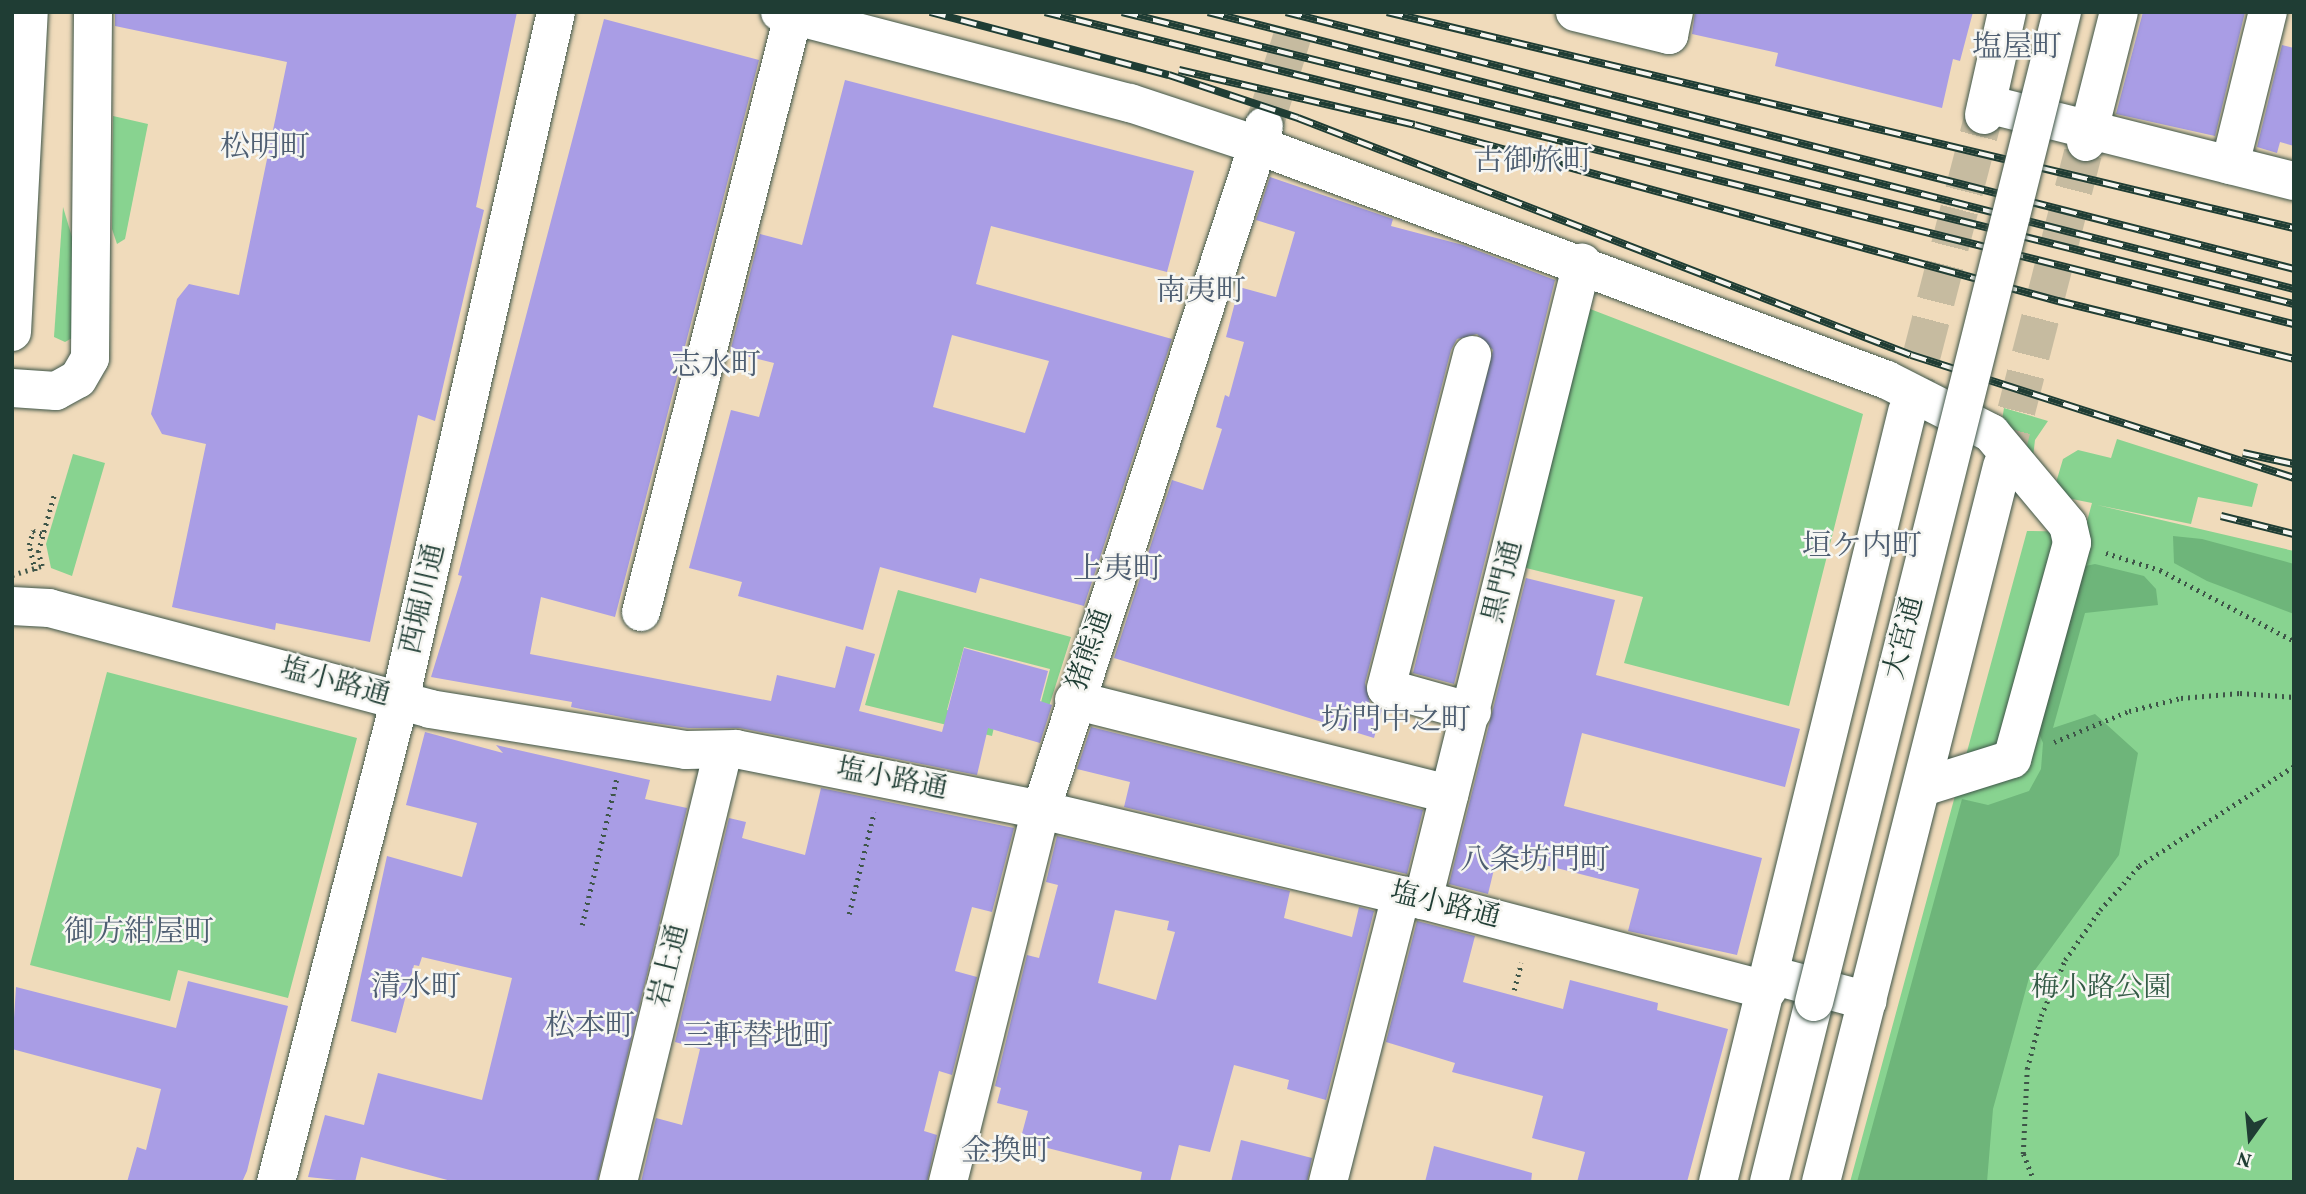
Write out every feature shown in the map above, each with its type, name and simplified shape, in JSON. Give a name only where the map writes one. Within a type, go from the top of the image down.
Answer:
[{"type":"main road","points":[[12,332],[29,12]]},
{"type":"main road","points":[[12,388],[56,391],[78,379],[90,358],[93,12]]},
{"type":"main road","name":"西堀川通","points":[[276,1182],[400,700],[556,12]]},
{"type":"main road","points":[[1575,12],[1669,35],[1674,12]]},
{"type":"main road","points":[[2007,12],[1985,110],[2087,136],[2294,181]]},
{"type":"main road","name":"大宮通","points":[[1769,1182],[2062,12]]},
{"type":"main road","points":[[2087,136],[2119,12]]},
{"type":"main road","points":[[2230,165],[2268,12]]},
{"type":"main road","points":[[641,612],[787,14],[1260,136],[1887,380],[1992,433],[2068,525],[2072,543],[2012,759],[1923,787]]},
{"type":"main road","name":"猪熊通","points":[[948,1182],[1041,810],[1073,701],[1155,467],[1260,136]]},
{"type":"main road","name":"黒門通","points":[[1328,1182],[1412,897],[1449,794],[1472,712],[1582,263]]},
{"type":"main road","points":[[1472,355],[1386,688],[1472,712]]},
{"type":"main road","points":[[1718,1182],[1907,412]]},
{"type":"main road","points":[[1821,1182],[2002,466]]},
{"type":"main road","name":"塩小路通","points":[[12,606],[49,608],[430,709],[686,750],[736,749],[1041,810],[1769,982],[1868,1001]]},
{"type":"main road","points":[[1073,701],[1449,794]]},
{"type":"main road","name":"岩上通","points":[[618,1182],[723,751]]},
{"type":"path","points":[[12,575],[42,566],[38,552],[54,495]]},
{"type":"path","points":[[32,564],[29,545],[33,531],[43,534]]},
{"type":"path","points":[[2072,543],[2160,570],[2294,641]]},
{"type":"path","points":[[2012,759],[2129,711],[2181,698],[2240,693],[2294,697]]},
{"type":"path","points":[[582,925],[625,739]]},
{"type":"path","points":[[2034,1182],[2023,1154],[2026,1069],[2041,1016],[2065,960],[2100,910],[2139,866],[2294,766]]},
{"type":"path","points":[[849,914],[883,778]]},
{"type":"green space","points":[[113,116],[148,124],[125,239],[117,244],[112,229]]},
{"type":"green space","points":[[63,207],[72,237],[74,337],[65,342],[54,337]]},
{"type":"green space","points":[[1585,307],[1863,414],[1789,706],[1624,663],[1643,597],[1518,566]]},
{"type":"green space","points":[[2004,408],[2048,421],[2035,440],[2033,457],[2001,426]]},
{"type":"green space","name":"梅小路公園","points":[[2117,439],[2258,484],[2252,507],[2198,497],[2191,524],[2097,505],[2294,551],[2294,1182],[1850,1182],[2027,531],[2084,532],[2092,503],[2062,497],[2055,486],[2063,459],[2078,450],[2111,458]]},
{"type":"green space","points":[[73,454],[105,463],[72,576],[51,568],[46,544]]},
{"type":"green space","points":[[2173,536],[2202,539],[2294,564],[2294,614],[2207,581],[2174,563]]},
{"type":"green space","points":[[2095,564],[2144,576],[2156,589],[2158,605],[2085,613],[2053,728],[2095,714],[2138,753],[2119,855],[2029,978],[1993,1109],[1987,1182],[1857,1182],[1962,799],[1988,805],[2029,791],[2041,769],[2043,743],[2033,719],[2071,569]]},
{"type":"green space","points":[[898,590],[1071,637],[1045,719],[1037,717],[1050,669],[964,647],[947,710],[995,723],[992,736],[865,705]]},
{"type":"green space","points":[[107,672],[357,738],[288,998],[178,970],[170,1001],[30,965]]},
{"type":"building","points":[[115,12],[517,12],[476,207],[484,210],[435,421],[418,415],[370,642],[276,623],[275,630],[172,607],[206,444],[162,434],[151,414],[177,299],[189,284],[239,295],[287,62],[115,26]]},
{"type":"building","points":[[1695,12],[1973,12],[1960,61],[1953,59],[1942,108],[1775,66],[1778,53],[1692,34]]},
{"type":"building","points":[[2143,12],[2245,12],[2215,136],[2116,114]]},
{"type":"building","points":[[604,19],[759,60],[615,617],[541,597],[530,654],[771,701],[777,675],[835,688],[846,646],[875,654],[859,711],[942,732],[964,648],[1048,671],[1040,701],[1052,705],[1040,743],[988,728],[977,775],[740,728],[688,728],[641,721],[571,707],[572,702],[431,677],[462,576],[458,575]]},
{"type":"building","points":[[2282,45],[2294,48],[2294,146],[2280,142],[2277,153],[2257,147]]},
{"type":"building","points":[[845,80],[1194,171],[1167,272],[991,226],[976,284],[1172,339],[1084,606],[980,578],[976,593],[880,567],[863,630],[738,596],[742,582],[689,568],[731,410],[759,417],[774,363],[730,352],[760,234],[802,245]],"holes":[[[952,335],[1049,361],[1025,433],[933,407]]]},
{"type":"building","points":[[1270,177],[1393,219],[1391,226],[1463,245],[1555,280],[1454,684],[1413,673],[1493,350],[1477,334],[1457,339],[1451,350],[1365,683],[1370,703],[1382,710],[1374,738],[1114,658],[1172,480],[1203,490],[1222,429],[1216,427],[1225,395],[1229,397],[1244,342],[1226,337],[1239,287],[1276,297],[1295,232],[1256,220]]},
{"type":"building","points":[[1526,578],[1615,600],[1596,675],[1800,729],[1785,787],[1582,733],[1564,806],[1762,858],[1737,955],[1628,931],[1639,889],[1498,853],[1488,894],[1449,884]]},
{"type":"building","points":[[1091,727],[1423,810],[1407,874],[1124,807],[1130,782],[1077,769]]},
{"type":"building","points":[[425,732],[503,753],[496,745],[650,780],[645,799],[687,808],[597,1182],[455,1182],[361,1157],[355,1182],[308,1177],[325,1115],[364,1125],[378,1073],[482,1100],[512,978],[422,957],[419,966],[414,965],[396,1033],[351,1021],[387,856],[462,877],[477,823],[406,805]]},
{"type":"building","points":[[821,788],[1014,828],[992,912],[972,907],[955,971],[977,977],[952,1075],[939,1071],[924,1131],[937,1135],[927,1182],[641,1182],[656,1118],[682,1125],[700,1049],[675,1042],[729,818],[746,822],[742,838],[805,855]]},
{"type":"building","points":[[1057,836],[1290,891],[1284,918],[1352,937],[1359,907],[1374,911],[1326,1100],[1287,1089],[1289,1080],[1234,1065],[1210,1152],[1179,1145],[1170,1182],[1140,1182],[1142,1172],[1020,1141],[1028,1111],[997,1103],[1001,1088],[995,1086],[1027,955],[1039,958],[1058,885],[1046,882]],"holes":[[[1115,910],[1169,921],[1167,930],[1175,932],[1156,1000],[1098,983]]]},
{"type":"building","points":[[1417,921],[1475,936],[1463,982],[1563,1009],[1570,980],[1658,1003],[1657,1010],[1728,1029],[1687,1182],[1577,1182],[1585,1152],[1532,1138],[1543,1096],[1452,1072],[1455,1063],[1386,1042]]},
{"type":"building","points":[[188,981],[288,1006],[247,1171],[242,1182],[127,1182],[137,1147],[146,1150],[161,1089],[12,1049],[16,987],[176,1028]]},
{"type":"building","points":[[1241,1140],[1312,1158],[1307,1182],[1231,1182]]},
{"type":"building","points":[[1434,1146],[1532,1173],[1531,1182],[1425,1182]]},
{"type":"tunnel","points":[[1264,126],[1300,12]]},
{"type":"tunnel","points":[[1907,412],[1984,115]]},
{"type":"tunnel","points":[[2002,466],[2086,142]]},
{"type":"railway","points":[[930,12],[1169,75],[1298,118],[1911,355],[2294,478]]},
{"type":"railway","points":[[1045,12],[2294,324]]},
{"type":"railway","points":[[1122,12],[2294,304]]},
{"type":"railway","points":[[1208,12],[2294,289]]},
{"type":"railway","points":[[1286,12],[2294,269]]},
{"type":"railway","points":[[1387,12],[2294,228]]},
{"type":"railway","points":[[1179,70],[1415,125],[2058,301],[2294,359]]},
{"type":"railway","points":[[2243,453],[2294,464]]},
{"type":"railway","points":[[2221,516],[2294,534]]},
{"type":"district","name":"塩屋町","points":[[2017,48]]},
{"type":"district","name":"松明町","points":[[265,148]]},
{"type":"district","name":"古御旅町","points":[[1533,162]]},
{"type":"district","name":"南夷町","points":[[1201,292]]},
{"type":"district","name":"志水町","points":[[716,366]]},
{"type":"district","name":"垣ケ内町","points":[[1862,547]]},
{"type":"district","name":"上夷町","points":[[1118,570]]},
{"type":"district","name":"坊門中之町","points":[[1396,721]]},
{"type":"district","name":"八条坊門町","points":[[1535,861]]},
{"type":"district","name":"御方紺屋町","points":[[139,933]]},
{"type":"district","name":"清水町","points":[[416,988]]},
{"type":"district","name":"松本町","points":[[590,1027]]},
{"type":"district","name":"三軒替地町","points":[[758,1037]]},
{"type":"district","name":"金換町","points":[[1006,1152]]}]
